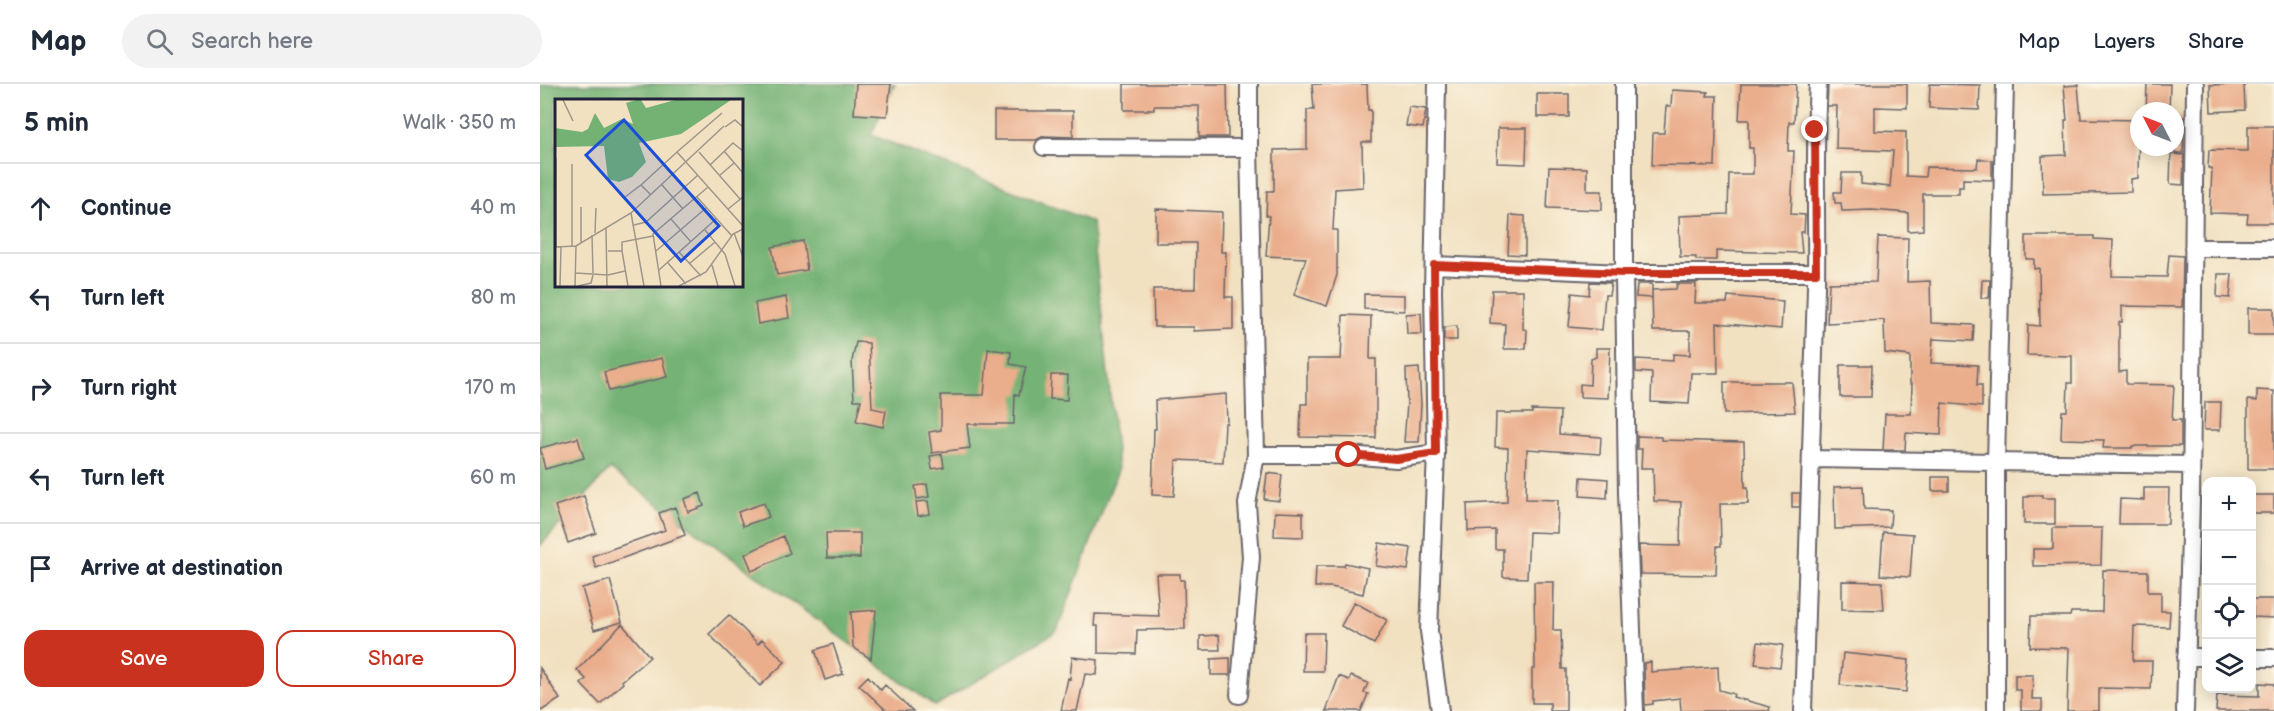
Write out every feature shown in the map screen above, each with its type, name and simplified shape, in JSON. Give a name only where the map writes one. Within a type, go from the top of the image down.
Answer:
[{"type":"street","points":[[1239,695],[1251,557],[1247,504],[1256,455],[1249,84]]},
{"type":"street","points":[[1437,84],[1434,265],[1436,453],[1429,631],[1440,711]]},
{"type":"street","points":[[1624,84],[1627,493],[1635,711]]},
{"type":"street","points":[[1803,711],[1812,459],[1816,273],[1815,130],[1818,84]]},
{"type":"street","points":[[1996,711],[1996,464],[2005,84]]},
{"type":"street","points":[[2185,711],[2191,501],[2195,84]]},
{"type":"street","points":[[1044,147],[1249,148]]},
{"type":"street","points":[[2193,248],[2274,248]]},
{"type":"street","points":[[1434,265],[1624,273],[1816,273]]},
{"type":"street","points":[[1256,455],[1349,455],[1396,459],[1436,453]]},
{"type":"street","points":[[1812,459],[1996,464],[2190,465]]},
{"type":"street","points":[[2186,657],[2202,657]]},
{"type":"street","points":[[2256,658],[2274,658]]},
{"type":"green space","points":[[552,84],[895,84],[871,135],[1092,222],[1118,470],[1057,631],[935,706],[610,469],[540,546],[540,86]]},
{"type":"building","points":[[856,84],[891,84],[887,116],[854,114]]},
{"type":"building","points":[[1124,84],[1227,84],[1228,137],[1199,137],[1199,106],[1154,106],[1154,110],[1124,110]]},
{"type":"building","points":[[1312,84],[1367,84],[1368,110],[1371,110],[1371,142],[1362,142],[1363,187],[1335,189],[1333,230],[1337,230],[1337,275],[1327,306],[1294,295],[1306,258],[1266,256],[1269,216],[1266,216],[1267,191],[1274,191],[1274,150],[1307,149],[1307,110],[1314,110]]},
{"type":"building","points":[[1741,84],[1796,84],[1794,122],[1789,122],[1788,151],[1794,151],[1791,214],[1805,215],[1804,232],[1800,232],[1802,253],[1716,251],[1716,260],[1680,257],[1679,216],[1728,214],[1729,174],[1753,174],[1753,148],[1749,148],[1749,120],[1739,120]]},
{"type":"building","points":[[1828,84],[1907,84],[1907,108],[1875,107],[1875,131],[1906,132],[1906,176],[1925,177],[1926,167],[1977,168],[1978,159],[1992,160],[1992,180],[1963,179],[1963,187],[1959,187],[1959,194],[1923,194],[1923,230],[1908,231],[1908,213],[1872,210],[1842,211],[1841,203],[1835,203],[1834,192],[1841,192],[1842,173],[1861,173],[1861,184],[1890,187],[1893,151],[1836,149],[1837,106],[1827,106]]},
{"type":"building","points":[[1930,84],[1980,85],[1979,110],[1929,108]]},
{"type":"building","points":[[2147,84],[2170,84],[2169,102],[2146,102]]},
{"type":"building","points":[[2244,84],[2245,110],[2211,112],[2210,85]]},
{"type":"building","points":[[2078,85],[2081,119],[2130,120],[2130,156],[2138,156],[2138,178],[2131,179],[2131,192],[2043,194],[2042,156],[2066,155],[2065,120],[2067,120],[2064,86]]},
{"type":"building","points":[[1672,90],[1708,92],[1707,96],[1717,96],[1715,166],[1652,165],[1653,133],[1664,133],[1666,106],[1671,106]]},
{"type":"building","points":[[1537,94],[1569,94],[1569,117],[1537,117]]},
{"type":"building","points":[[1409,107],[1426,109],[1423,128],[1406,126]]},
{"type":"building","points":[[994,111],[1073,111],[1073,137],[1044,136],[1036,140],[994,140]]},
{"type":"building","points":[[2248,126],[2274,126],[2274,223],[2247,223],[2248,214],[2210,213],[2212,168],[2208,168],[2209,150],[2248,151]]},
{"type":"building","points":[[1498,128],[1527,128],[1526,164],[1497,163]]},
{"type":"building","points":[[2171,156],[2184,156],[2183,185],[2170,184]]},
{"type":"building","points":[[1549,167],[1587,168],[1587,191],[1602,191],[1602,210],[1547,208]]},
{"type":"building","points":[[1156,209],[1222,212],[1221,252],[1226,252],[1225,297],[1233,297],[1233,329],[1194,331],[1194,327],[1154,327],[1153,289],[1195,289],[1196,243],[1156,243]]},
{"type":"building","points":[[1510,215],[1525,216],[1525,255],[1508,254]]},
{"type":"building","points":[[2026,236],[2094,236],[2094,239],[2113,240],[2112,276],[2167,277],[2169,255],[2183,256],[2182,307],[2122,306],[2122,322],[2119,322],[2119,372],[2126,371],[2126,384],[2174,385],[2172,420],[2181,420],[2181,446],[2103,448],[2104,440],[2061,439],[2062,411],[2067,411],[2068,383],[2072,383],[2072,356],[2027,355],[2028,325],[2040,326],[2039,268],[2034,269],[2034,259],[2026,259]]},
{"type":"building","points":[[1878,237],[1908,238],[1907,282],[1930,281],[1931,323],[1974,325],[1973,341],[1933,339],[1931,363],[1978,365],[1977,385],[1982,385],[1982,407],[1942,403],[1941,435],[1906,433],[1905,450],[1883,450],[1885,414],[1911,414],[1910,356],[1885,353],[1884,320],[1827,323],[1829,283],[1876,282]]},
{"type":"building","points":[[803,241],[807,270],[777,275],[772,247]]},
{"type":"building","points":[[2218,274],[2232,274],[2230,298],[2217,297]]},
{"type":"building","points":[[1982,280],[1990,280],[1989,298],[1981,298]]},
{"type":"building","points":[[1590,282],[1611,283],[1609,295],[1605,295],[1602,330],[1569,327],[1572,293],[1589,295]]},
{"type":"building","points":[[1637,284],[1652,284],[1652,298],[1636,297]]},
{"type":"building","points":[[1677,284],[1696,284],[1695,303],[1727,303],[1728,296],[1783,301],[1781,329],[1717,323],[1718,373],[1691,373],[1689,404],[1651,402],[1652,373],[1636,372],[1636,359],[1673,361],[1673,354],[1690,355],[1690,331],[1653,331],[1652,290],[1676,289]]},
{"type":"building","points":[[1492,290],[1523,290],[1523,329],[1527,330],[1526,349],[1504,349],[1505,324],[1490,323]]},
{"type":"building","points":[[1364,294],[1404,295],[1404,311],[1364,309]]},
{"type":"building","points":[[786,297],[789,318],[758,324],[755,303]]},
{"type":"building","points":[[2248,308],[2274,308],[2274,335],[2248,335]]},
{"type":"building","points":[[1421,313],[1422,334],[1407,334],[1406,314]]},
{"type":"building","points":[[1343,315],[1371,316],[1370,359],[1376,359],[1376,438],[1300,437],[1301,404],[1307,404],[1307,359],[1341,359]]},
{"type":"building","points":[[1457,326],[1457,340],[1444,340],[1444,327]]},
{"type":"building","points":[[856,342],[869,343],[872,408],[886,411],[883,427],[856,421],[861,400],[854,400],[852,361]]},
{"type":"building","points":[[1596,348],[1610,348],[1608,398],[1580,397],[1580,384],[1590,385],[1591,359],[1596,357]]},
{"type":"building","points":[[988,349],[1011,352],[1010,364],[1026,367],[1019,395],[1015,394],[1014,424],[967,424],[970,448],[932,453],[929,432],[941,430],[941,395],[984,395]]},
{"type":"building","points":[[662,358],[667,377],[609,391],[604,372]]},
{"type":"building","points":[[1840,365],[1872,365],[1871,397],[1840,397]]},
{"type":"building","points":[[1419,368],[1421,404],[1419,442],[1404,442],[1407,404],[1406,369]]},
{"type":"building","points":[[1051,375],[1068,375],[1067,400],[1050,399]]},
{"type":"building","points":[[1724,382],[1792,382],[1795,412],[1724,414]]},
{"type":"building","points":[[2257,390],[2274,391],[2274,469],[2248,469],[2248,400],[2257,401]]},
{"type":"building","points":[[1226,394],[1227,423],[1225,423],[1223,462],[1176,460],[1174,496],[1152,495],[1154,429],[1156,429],[1155,400]]},
{"type":"building","points":[[2205,402],[2221,402],[2220,430],[2204,430]]},
{"type":"building","points":[[1532,410],[1560,411],[1559,434],[1601,437],[1600,454],[1527,449],[1526,499],[1558,500],[1557,533],[1529,532],[1527,578],[1503,577],[1503,549],[1495,549],[1495,530],[1468,531],[1467,504],[1507,502],[1508,448],[1495,447],[1496,413],[1532,413]]},
{"type":"building","points":[[1637,436],[1661,437],[1661,440],[1744,442],[1745,487],[1748,487],[1748,504],[1720,504],[1721,546],[1717,546],[1716,575],[1640,574],[1639,545],[1680,546],[1681,502],[1654,501],[1653,468],[1641,468],[1642,449],[1637,449]]},
{"type":"building","points":[[578,438],[584,458],[545,469],[540,448]]},
{"type":"building","points":[[942,454],[944,467],[932,469],[930,456]]},
{"type":"building","points":[[1267,473],[1282,475],[1279,501],[1264,499]]},
{"type":"building","points":[[1581,477],[1608,479],[1607,498],[1580,496]]},
{"type":"building","points":[[1932,477],[1949,477],[1949,491],[1932,491]]},
{"type":"building","points":[[927,484],[929,497],[917,499],[915,486]]},
{"type":"building","points":[[1863,486],[1864,509],[1891,510],[1890,527],[1835,529],[1834,487]]},
{"type":"building","points":[[2144,488],[2169,488],[2168,524],[2119,524],[2120,499],[2144,500]]},
{"type":"building","points":[[700,493],[704,506],[688,512],[684,499]]},
{"type":"building","points":[[1792,493],[1800,493],[1800,507],[1792,507]]},
{"type":"building","points":[[2028,495],[2055,498],[2055,524],[2024,524],[2024,497]]},
{"type":"building","points":[[2256,495],[2274,495],[2274,513],[2256,513]]},
{"type":"building","points":[[584,496],[596,533],[568,543],[555,506]]},
{"type":"building","points":[[928,501],[930,514],[918,516],[916,502]]},
{"type":"building","points":[[764,503],[769,517],[743,526],[738,512]]},
{"type":"building","points":[[675,507],[685,535],[596,568],[592,556],[665,530],[659,513]]},
{"type":"building","points":[[1275,512],[1303,513],[1303,537],[1274,536]]},
{"type":"building","points":[[2053,528],[2102,528],[2101,565],[2033,566],[2033,549],[2053,549]]},
{"type":"building","points":[[1883,532],[1913,534],[1910,577],[1880,575]]},
{"type":"building","points":[[826,533],[860,533],[860,558],[827,558]]},
{"type":"building","points":[[783,536],[790,553],[752,571],[745,554]]},
{"type":"building","points":[[1379,543],[1411,548],[1408,570],[1376,566]]},
{"type":"building","points":[[1345,563],[1368,568],[1363,594],[1331,587],[1315,587],[1316,566],[1344,566]]},
{"type":"building","points":[[2103,570],[2148,571],[2148,592],[2161,592],[2161,611],[2170,611],[2169,627],[2134,626],[2133,661],[2152,661],[2151,689],[2099,688],[2099,711],[2067,711],[2069,648],[2030,647],[2031,616],[2070,616],[2071,612],[2102,612]]},
{"type":"building","points":[[1156,574],[1180,574],[1180,580],[1184,580],[1185,629],[1137,630],[1136,654],[1098,653],[1098,626],[1094,626],[1095,614],[1159,616]]},
{"type":"building","points":[[610,580],[622,622],[594,630],[582,588]]},
{"type":"building","points":[[1842,581],[1882,582],[1884,610],[1842,609]]},
{"type":"building","points":[[1534,582],[1554,582],[1553,630],[1561,630],[1562,669],[1566,669],[1566,711],[1550,711],[1550,703],[1532,703],[1532,669],[1535,669]]},
{"type":"building","points":[[2256,599],[2274,599],[2274,618],[2256,617]]},
{"type":"building","points":[[1354,602],[1387,620],[1374,644],[1341,626]]},
{"type":"building","points":[[876,610],[871,659],[853,647],[851,612]]},
{"type":"building","points":[[729,615],[758,644],[762,639],[785,662],[760,686],[709,634]]},
{"type":"building","points":[[622,624],[650,657],[600,704],[581,684],[586,679],[577,670]]},
{"type":"building","points":[[1304,633],[1324,633],[1323,671],[1303,671]]},
{"type":"building","points":[[1219,635],[1220,650],[1200,650],[1200,636]]},
{"type":"building","points":[[1758,642],[1783,645],[1780,667],[1755,664]]},
{"type":"building","points":[[833,644],[843,674],[825,680],[815,650]]},
{"type":"building","points":[[1843,653],[1909,660],[1906,692],[1840,685]]},
{"type":"building","points":[[1072,657],[1098,660],[1097,675],[1085,674],[1077,711],[1061,711],[1068,678],[1070,679]]},
{"type":"building","points":[[1230,658],[1230,675],[1211,675],[1211,659]]},
{"type":"building","points":[[1651,662],[1651,672],[1718,667],[1719,690],[1734,694],[1733,697],[1770,707],[1769,711],[1681,711],[1680,698],[1653,701],[1653,704],[1645,705],[1644,663]]},
{"type":"building","points":[[540,668],[560,699],[541,711],[540,711]]},
{"type":"building","points":[[2015,675],[2033,675],[2032,699],[2042,699],[2042,711],[2021,711],[2021,690],[2015,690]]},
{"type":"building","points":[[868,676],[881,690],[885,685],[913,711],[887,711],[859,685]]},
{"type":"building","points":[[1339,676],[1349,680],[1351,676],[1368,683],[1364,693],[1368,694],[1361,711],[1326,711]]},
{"type":"building","points":[[2259,683],[2274,684],[2274,711],[2216,711],[2217,695],[2259,696]]},
{"type":"route","points":[[1349,455],[1396,459],[1436,453],[1434,265],[1624,273],[1816,273],[1815,130]]}]
